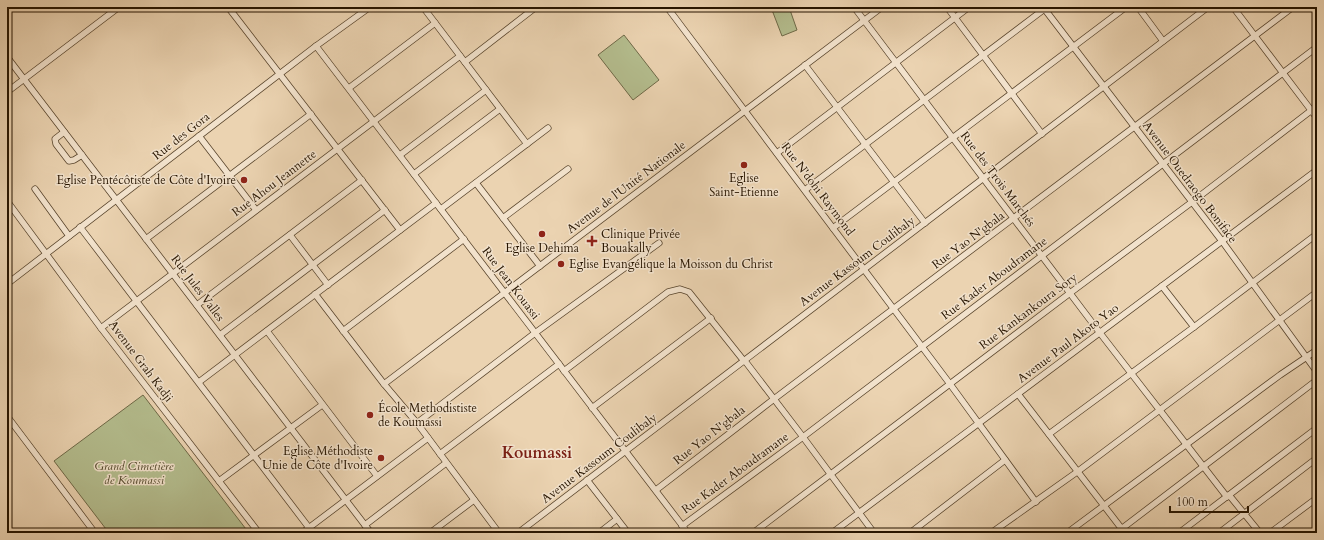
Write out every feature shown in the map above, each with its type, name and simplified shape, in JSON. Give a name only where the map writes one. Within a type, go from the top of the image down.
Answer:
[{"type":"street","points":[[7,92],[119,7]]},
{"type":"street","points":[[228,7],[400,230]]},
{"type":"street","name":"Rue des Gora","points":[[7,284],[316,46],[370,7]]},
{"type":"street","points":[[423,7],[527,144]]},
{"type":"street","points":[[465,62],[536,7]]},
{"type":"street","name":"Rue N'dohi Raymond","points":[[666,7],[777,152],[1036,502]]},
{"type":"street","name":"Rue des Trois Marchés","points":[[854,7],[1100,333],[1203,466],[1228,496],[1245,513],[1260,533]]},
{"type":"street","name":"Avenue de l'Unité Nationale","points":[[384,384],[882,7]]},
{"type":"street","points":[[947,7],[1042,134]]},
{"type":"street","points":[[777,152],[969,7]]},
{"type":"street","points":[[833,228],[1126,7]]},
{"type":"street","points":[[1138,7],[1163,41]]},
{"type":"street","name":"Avenue Kassoum Coulibaly","points":[[518,533],[1208,7]]},
{"type":"street","points":[[1233,7],[1317,118]]},
{"type":"street","name":"Rue Yao N'gbala","points":[[656,490],[774,399],[1293,7]]},
{"type":"street","points":[[805,190],[1045,8]]},
{"type":"street","name":"Avenue Ouedraogo Boniface","points":[[1045,8],[1222,241],[1317,372]]},
{"type":"street","points":[[349,88],[435,23]]},
{"type":"street","name":"Rue Jean Kouassi","points":[[316,46],[688,533]]},
{"type":"street","name":"Rue Kader Aboudramane","points":[[682,526],[803,437],[1164,165],[1317,47]]},
{"type":"street","name":"Rue Ahou Jeannette","points":[[101,328],[460,56]]},
{"type":"street","name":"Rue Jules Valles","points":[[7,57],[371,533]]},
{"type":"street","points":[[805,65],[925,223]]},
{"type":"street","points":[[400,155],[486,90]]},
{"type":"street","name":"Rue Kankankoura Sory","points":[[753,533],[1317,106]]},
{"type":"street","points":[[414,174],[500,109]]},
{"type":"street","points":[[146,239],[311,114]]},
{"type":"street","points":[[441,209],[548,128]]},
{"type":"street","points":[[64,132],[56,139],[56,144],[69,161],[72,161],[82,155]]},
{"type":"street","points":[[199,136],[256,210]]},
{"type":"street","points":[[503,218],[568,169]]},
{"type":"street","name":"Avenue Paul Akoto Yao","points":[[832,533],[858,512],[1317,170]]},
{"type":"street","points":[[197,305],[362,180]]},
{"type":"street","points":[[476,183],[540,266]]},
{"type":"street","points":[[35,189],[69,236]]},
{"type":"street","name":"Avenue Grah Kadji","points":[[7,201],[47,253],[101,328],[259,533]]},
{"type":"street","points":[[199,382],[436,203]]},
{"type":"street","points":[[220,335],[385,210]]},
{"type":"street","points":[[80,227],[313,533]]},
{"type":"street","points":[[1049,434],[1253,284],[1317,234]]},
{"type":"street","points":[[290,235],[328,285]]},
{"type":"street","points":[[343,331],[464,239]]},
{"type":"street","points":[[417,423],[535,333],[659,243]]},
{"type":"street","points":[[1162,286],[1194,327]]},
{"type":"street","points":[[564,371],[668,292],[680,289],[689,292],[774,399],[874,533]]},
{"type":"street","points":[[995,532],[1161,410],[1317,292]]},
{"type":"street","points":[[315,294],[384,384],[417,423],[498,533]]},
{"type":"street","points":[[592,408],[711,318]]},
{"type":"street","points":[[266,331],[377,476]]},
{"type":"street","points":[[1067,533],[1280,375],[1317,350]]},
{"type":"street","points":[[440,454],[559,364]]},
{"type":"street","points":[[1116,533],[1123,531],[1203,466],[1317,380]]},
{"type":"street","points":[[1018,394],[1123,531]]},
{"type":"street","points":[[219,481],[322,405]]},
{"type":"street","points":[[7,416],[95,533]]},
{"type":"street","points":[[1179,533],[1317,428]]},
{"type":"street","points":[[302,533],[428,438]]},
{"type":"street","points":[[1219,533],[1317,458]]},
{"type":"street","points":[[910,533],[1005,460]]},
{"type":"street","points":[[365,525],[446,463]]},
{"type":"street","points":[[587,480],[628,533]]},
{"type":"street","points":[[1270,533],[1317,498]]},
{"type":"street","points":[[430,533],[474,500]]},
{"type":"street","points":[[598,533],[617,519]]},
{"type":"green space","points":[[779,7],[789,7],[797,30],[782,36],[772,10]]},
{"type":"green space","points":[[624,35],[659,80],[633,100],[598,55]]},
{"type":"green space","name":"Grand Cimetière de Koumassi","points":[[143,395],[249,533],[109,533],[54,461]]},
{"type":"place","name":"Eglise Saint-Etienne","points":[[744,165]]},
{"type":"place","name":"Eglise Pentécôtiste de Côte d'Ivoire","points":[[244,180]]},
{"type":"place","name":"Eglise Dehima","points":[[542,234]]},
{"type":"place","name":"Clinique Privée Bouakally","points":[[592,241]]},
{"type":"place","name":"Eglise Evangélique la Moisson du Christ","points":[[561,264]]},
{"type":"place","name":"École Methodististe de Koumassi","points":[[370,415]]},
{"type":"place","name":"Eglise Méthodiste Unie de Côte d'Ivoire","points":[[381,458]]},
{"type":"district","name":"Koumassi","points":[[537,452]]}]
